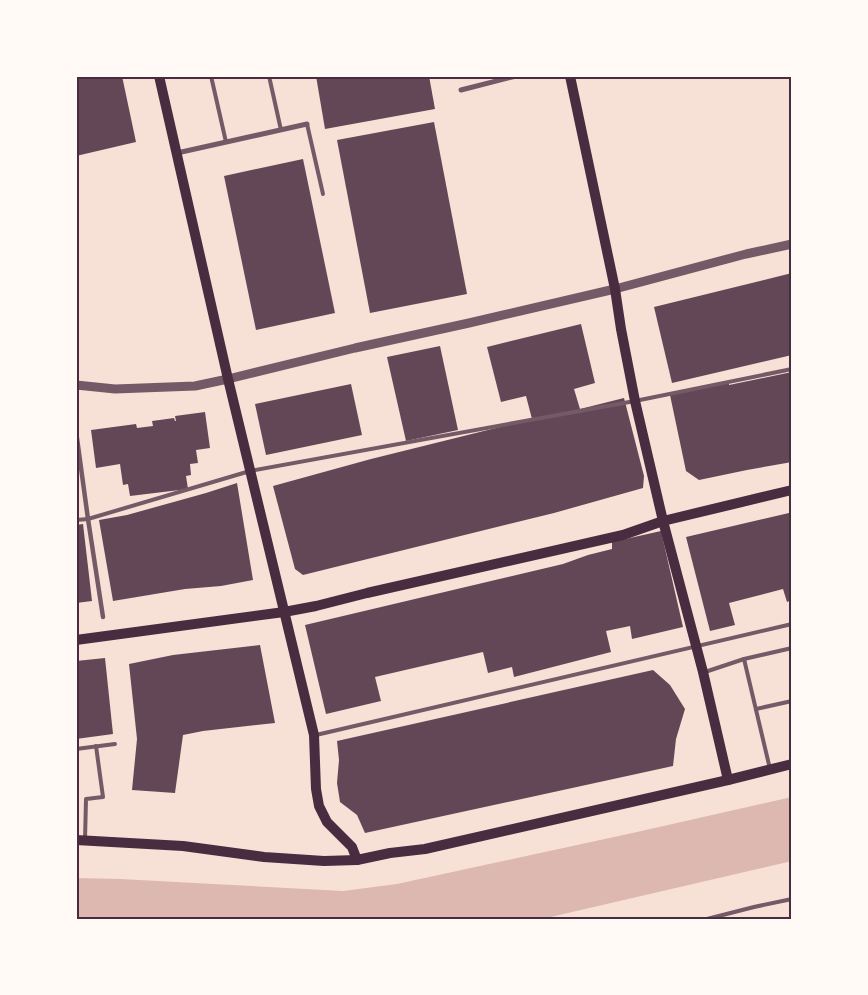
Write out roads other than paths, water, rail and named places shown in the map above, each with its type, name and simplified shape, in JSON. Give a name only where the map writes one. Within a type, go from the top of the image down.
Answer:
[{"type":"main road","points":[[159,76],[228,379],[314,735],[318,806],[326,822],[352,846],[356,860]]},
{"type":"main road","points":[[570,76],[615,289],[635,401],[728,780]]},
{"type":"main road","points":[[76,640],[316,606],[623,535],[663,521],[792,490]]},
{"type":"main road","points":[[81,840],[183,846],[264,857],[324,861],[356,860],[390,853],[425,849],[792,764]]},
{"type":"street","points":[[461,90],[516,76]]},
{"type":"street","points":[[176,153],[307,124]]},
{"type":"street","points":[[76,385],[116,389],[195,386],[615,289],[746,254],[792,244]]},
{"type":"street","points":[[76,431],[103,617]]},
{"type":"lane","points":[[211,76],[226,142]]},
{"type":"lane","points":[[269,76],[281,130]]},
{"type":"lane","points":[[307,124],[323,194]]},
{"type":"lane","points":[[76,520],[88,519],[250,472],[635,401],[792,369]]},
{"type":"lane","points":[[314,735],[792,624]]},
{"type":"lane","points":[[703,672],[744,659],[792,648]]},
{"type":"lane","points":[[744,659],[771,770]]},
{"type":"lane","points":[[756,709],[792,701]]},
{"type":"lane","points":[[76,749],[115,744]]},
{"type":"lane","points":[[81,840],[86,799],[103,797],[96,746]]},
{"type":"lane","points":[[707,919],[792,899]]}]
